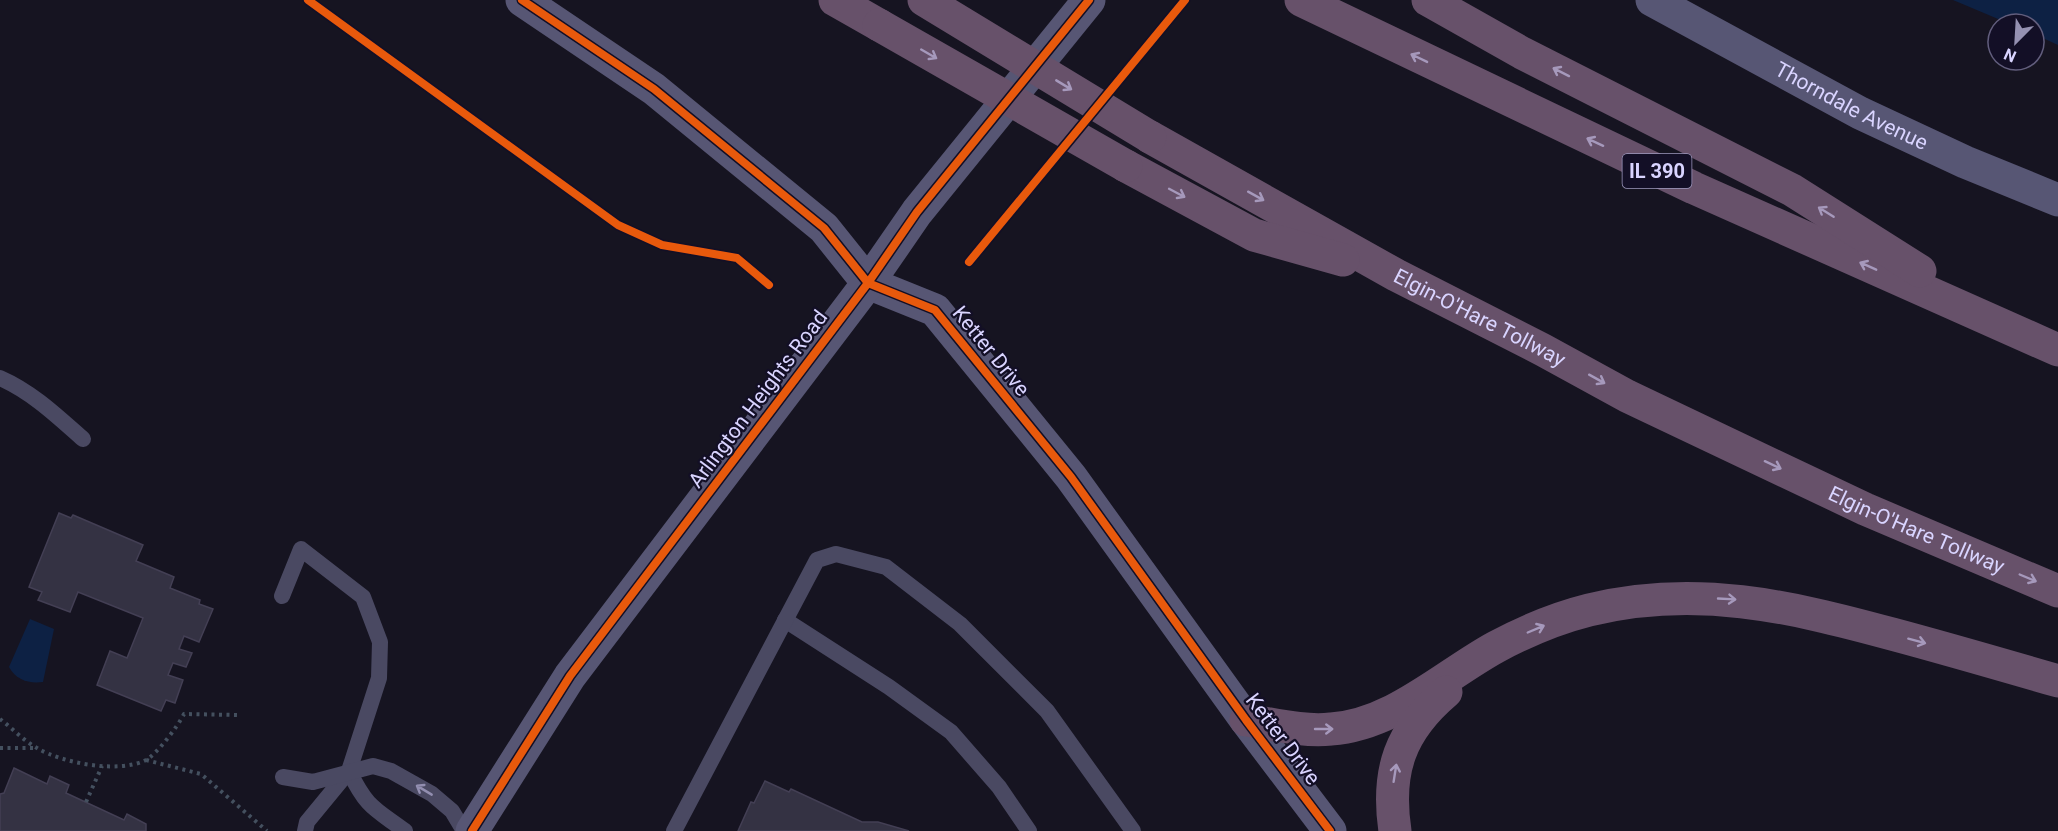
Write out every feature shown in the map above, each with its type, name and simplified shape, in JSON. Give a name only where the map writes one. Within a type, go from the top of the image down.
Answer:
[{"type":"highway","points":[[835,0],[1126,166],[1254,235],[1396,275]]},
{"type":"highway","name":"Elgin-O'Hare Tollway","points":[[924,0],[1150,136],[1396,275],[1638,401],[1865,509],[2058,591]]},
{"type":"highway","name":"IL 390","points":[[1301,0],[1694,188],[2058,350]]},
{"type":"highway","name":"IL 390","points":[[1428,0],[1522,53],[1792,190],[2018,332]]},
{"type":"highway","points":[[1246,720],[1299,728],[1332,729],[1382,717],[1497,647],[1586,611],[1629,602],[1688,597],[1745,600],[1795,609],[1858,624],[2058,681]]},
{"type":"highway","points":[[1395,831],[1391,804],[1394,768],[1407,734],[1429,706],[1497,647]]},
{"type":"street","name":"Ketter Drive","points":[[522,0],[654,89],[824,228],[868,282],[935,310],[1071,477],[1246,720],[1330,831]]},
{"type":"street","name":"Arlington Heights Road","points":[[472,831],[570,676],[868,282],[924,203],[1089,0]]},
{"type":"street","name":"Thorndale Avenue","points":[[1652,0],[1860,113],[1965,162],[2058,200]]},
{"type":"lane","points":[[0,378],[13,384],[50,410],[83,439]]},
{"type":"lane","points":[[282,596],[301,549],[363,597],[380,642],[379,678],[349,771],[307,822],[305,831]]},
{"type":"lane","points":[[674,831],[817,560],[836,554],[886,567],[960,624],[1047,711],[1133,831]]},
{"type":"lane","points":[[785,620],[889,687],[951,732],[999,787],[1029,831]]},
{"type":"lane","points":[[283,777],[313,782],[373,766],[391,771],[452,811],[464,831]]},
{"type":"lane","points":[[349,771],[359,793],[372,809],[405,831]]},
{"type":"path","points":[[146,760],[176,728],[184,714],[238,716]]},
{"type":"path","points":[[0,719],[36,748]]},
{"type":"path","points":[[0,747],[36,748],[78,763],[102,766],[146,760],[201,774],[267,831]]},
{"type":"path","points":[[86,802],[102,766]]},
{"type":"water","points":[[1953,0],[2058,0],[2058,45],[2046,40],[2046,12],[1986,12],[1986,14]]},
{"type":"water","points":[[30,619],[54,629],[43,682],[23,680],[9,667]]},
{"type":"building","points":[[59,513],[71,518],[73,515],[143,545],[136,561],[174,577],[170,588],[200,600],[199,604],[213,609],[199,642],[184,636],[179,649],[192,653],[186,667],[173,663],[168,675],[183,680],[175,703],[166,700],[161,711],[97,685],[110,651],[127,658],[143,618],[78,592],[70,612],[38,600],[42,592],[29,587]]},
{"type":"building","points":[[14,768],[47,784],[50,776],[69,785],[66,793],[124,820],[127,814],[146,824],[146,831],[0,831],[0,794],[4,793]]},
{"type":"building","points":[[765,781],[789,792],[791,789],[862,822],[878,822],[909,831],[738,831],[751,802],[754,803]]},
{"type":"cycle path","points":[[308,0],[618,225],[662,245],[737,258],[769,285]]},
{"type":"cycle path","points":[[522,0],[654,89],[824,228],[868,283],[935,310],[1071,477],[1246,720],[1330,831]]},
{"type":"cycle path","points":[[472,831],[570,676],[868,283],[917,212],[1089,0]]},
{"type":"cycle path","points":[[969,262],[1185,0]]}]
